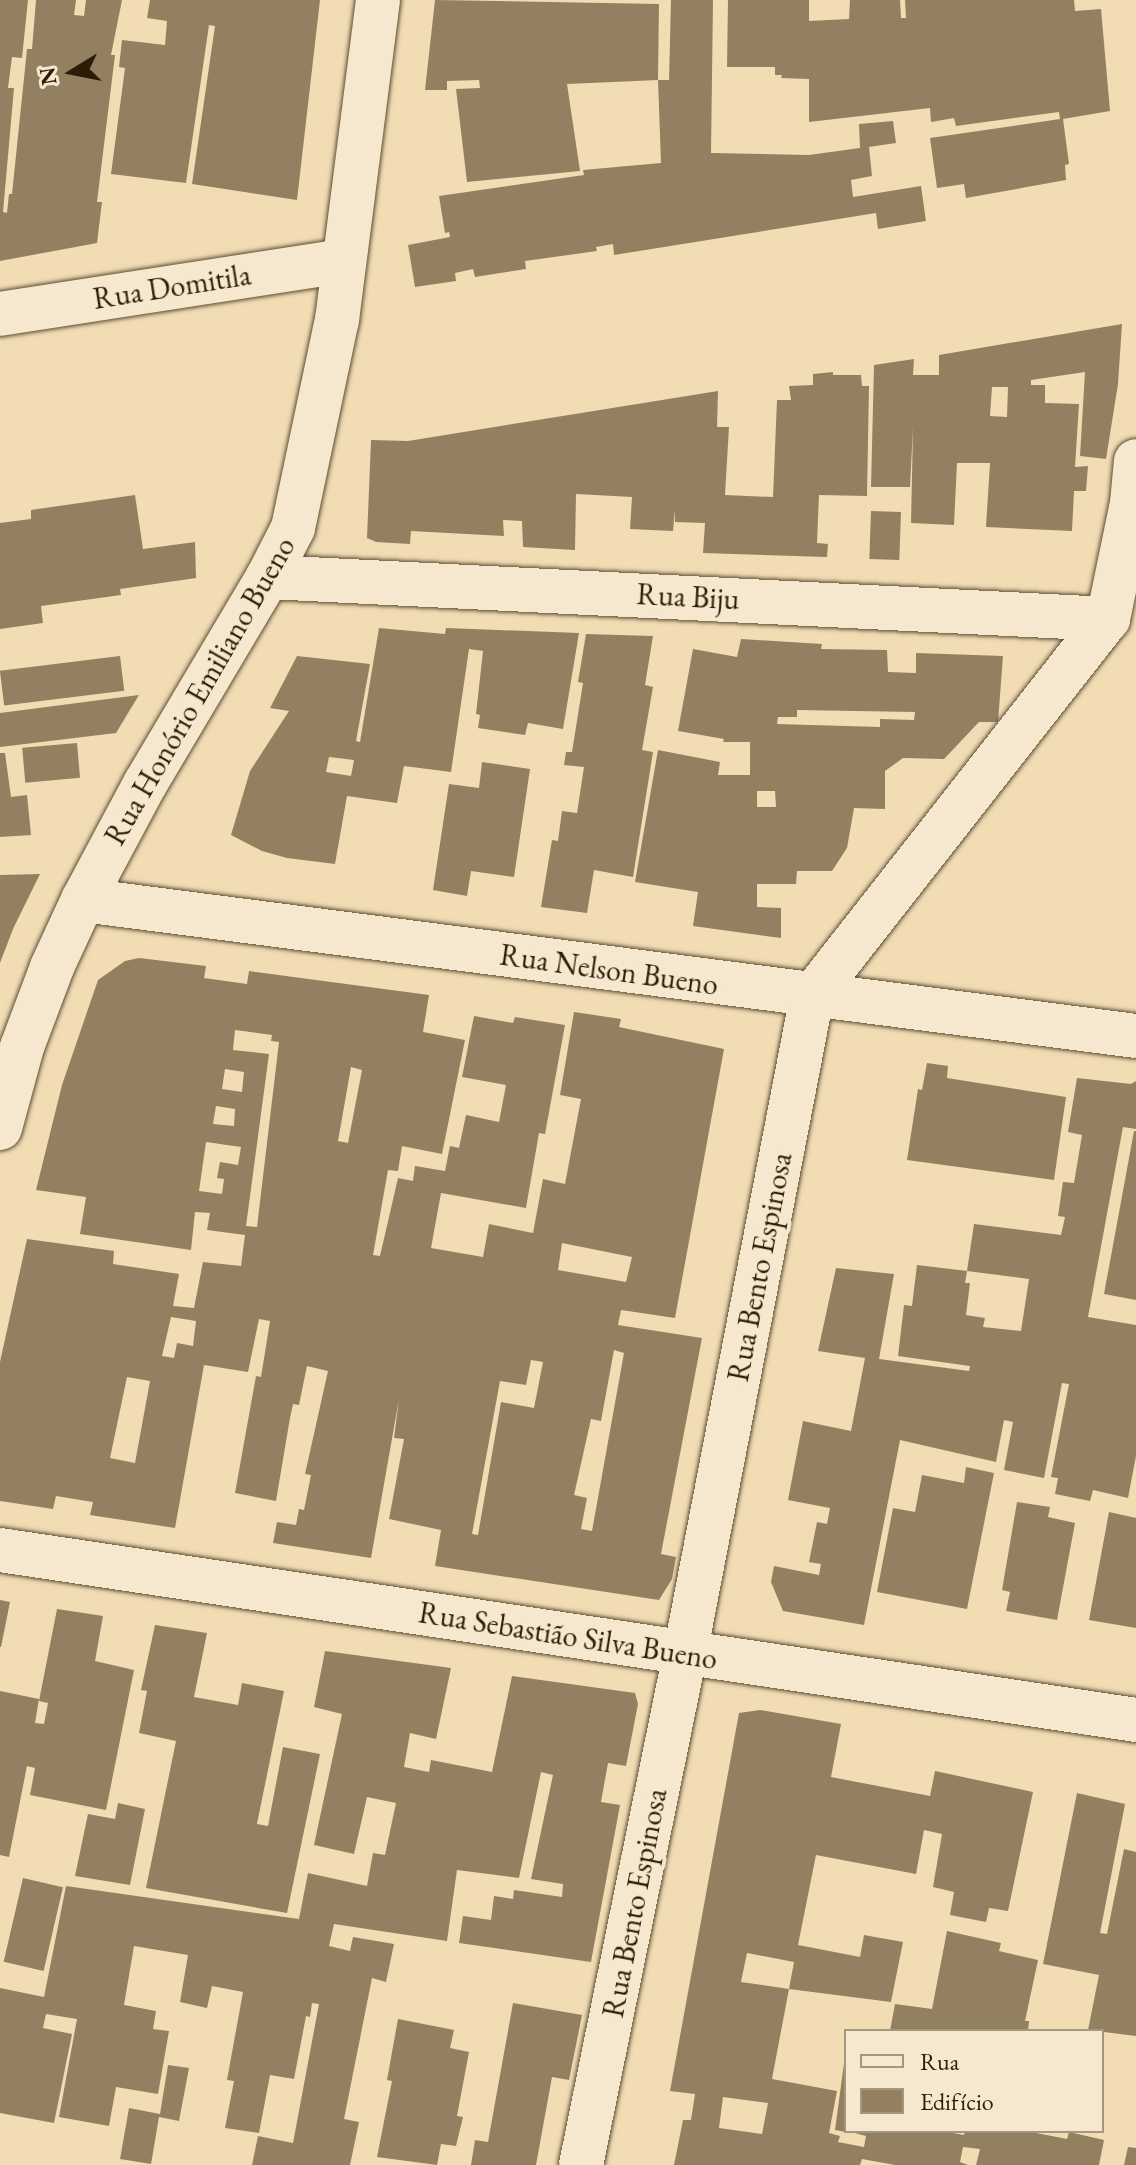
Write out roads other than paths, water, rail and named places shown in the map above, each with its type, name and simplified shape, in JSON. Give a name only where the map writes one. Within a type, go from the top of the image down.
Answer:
[{"type":"street","name":"Rua Honório Emiliano Bueno","points":[[0,1128],[22,1047],[52,967],[83,900],[145,784],[268,577],[293,528],[337,320],[378,0]]},
{"type":"street","name":"Rua Domitila","points":[[0,314],[344,261]]},
{"type":"street","name":"Rua Bento Espinosa","points":[[581,2165],[685,1654],[812,996],[1108,619],[1132,503],[1136,461]]},
{"type":"street","name":"Rua Biju","points":[[268,577],[1108,619]]},
{"type":"street","name":"Rua Nelson Bueno","points":[[83,900],[1136,1036]]},
{"type":"street","name":"Rua Sebastião Silva Bueno","points":[[0,1550],[1136,1720]]}]
